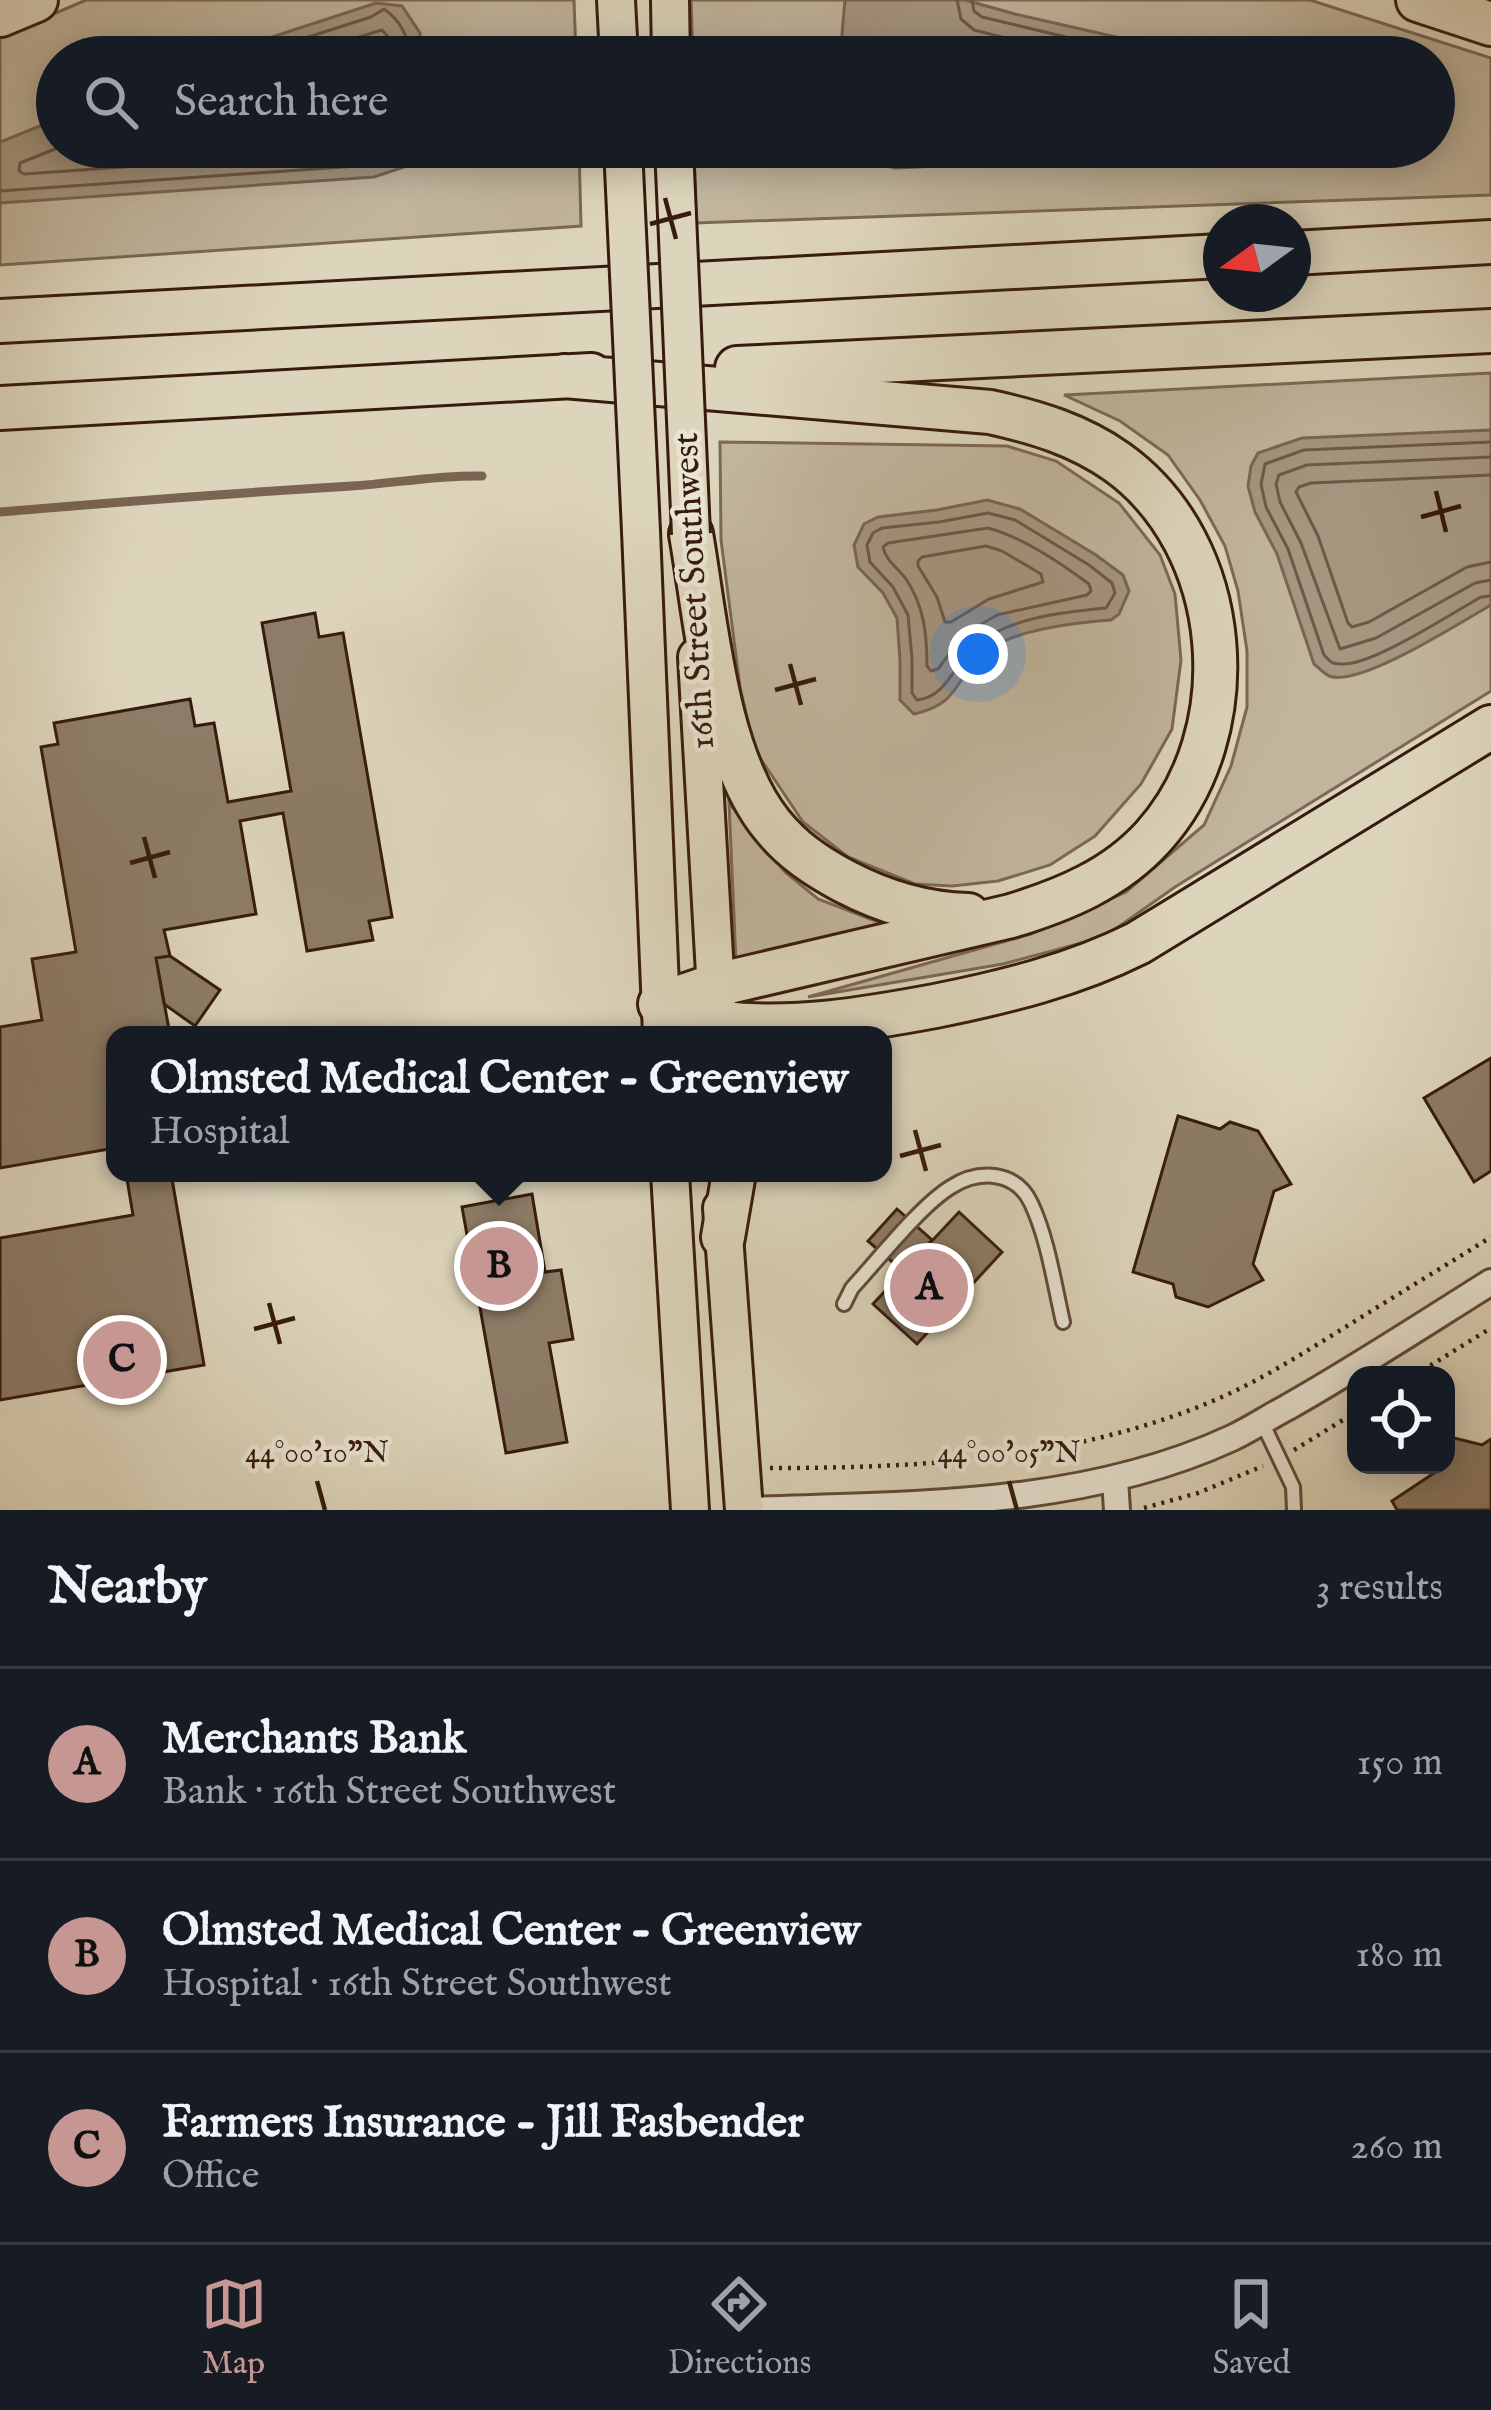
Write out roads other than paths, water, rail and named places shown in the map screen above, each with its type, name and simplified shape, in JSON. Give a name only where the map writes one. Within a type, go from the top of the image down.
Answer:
[{"type":"highway","points":[[0,15],[36,0]]},
{"type":"highway","points":[[1418,0],[1491,24]]},
{"type":"highway","points":[[1311,252],[1491,242]]},
{"type":"highway","points":[[0,321],[1203,257]]},
{"type":"highway","points":[[0,408],[1491,331]]},
{"type":"highway","points":[[564,376],[991,412],[1029,420],[1088,443],[1141,481],[1196,558],[1214,627],[1214,692],[1197,760],[1172,814],[1151,840],[1104,878],[1011,916],[717,1014],[661,1019]]},
{"type":"highway","points":[[691,534],[724,714],[742,772],[770,822],[816,866],[882,899],[947,915],[1011,916]]},
{"type":"highway","points":[[850,1026],[980,997],[1102,961],[1238,884],[1491,727]]},
{"type":"highway","points":[[717,1014],[796,1026]]},
{"type":"highway","points":[[723,1237],[732,1182]]},
{"type":"main road","points":[[616,0],[618,36]]},
{"type":"main road","points":[[670,0],[671,36]]},
{"type":"main road","name":"16th Street Southwest","points":[[624,168],[661,1019]]},
{"type":"main road","name":"16th Street Southwest","points":[[675,168],[717,1014]]},
{"type":"main road","points":[[671,1182],[690,1510]]},
{"type":"main road","points":[[721,1182],[745,1510]]},
{"type":"street","points":[[745,1510],[1017,1496],[1115,1479],[1233,1437],[1491,1282]]},
{"type":"street","points":[[1115,1479],[1117,1510]]},
{"type":"lane","points":[[844,1304],[851,1288],[934,1199],[968,1178],[1003,1176],[1030,1200],[1064,1322]]},
{"type":"lane","points":[[1262,1421],[1293,1487],[1294,1510]]},
{"type":"water","points":[[845,0],[965,0],[1112,36],[842,36]]},
{"type":"water","points":[[376,3],[402,6],[420,36],[275,36]]},
{"type":"water","points":[[36,127],[36,168],[401,168],[374,177],[0,203],[0,142]]},
{"type":"water","points":[[1491,430],[1491,605],[1386,663],[1343,677],[1327,675],[1314,664],[1277,554],[1255,512],[1248,486],[1258,453],[1302,438]]},
{"type":"water","points":[[987,500],[1020,509],[1096,555],[1123,575],[1129,591],[1119,614],[1111,620],[1044,629],[995,645],[973,663],[941,704],[914,714],[900,700],[897,618],[883,593],[858,567],[854,545],[864,524],[878,517]]},
{"type":"waterway","points":[[0,512],[482,476]]},
{"type":"place","name":"Olmsted Medical Center - Greenview","points":[[499,1266]]},
{"type":"place","name":"Merchants Bank","points":[[929,1288]]},
{"type":"place","name":"Farmers Insurance - Jill Fasbender","points":[[122,1360]]}]
